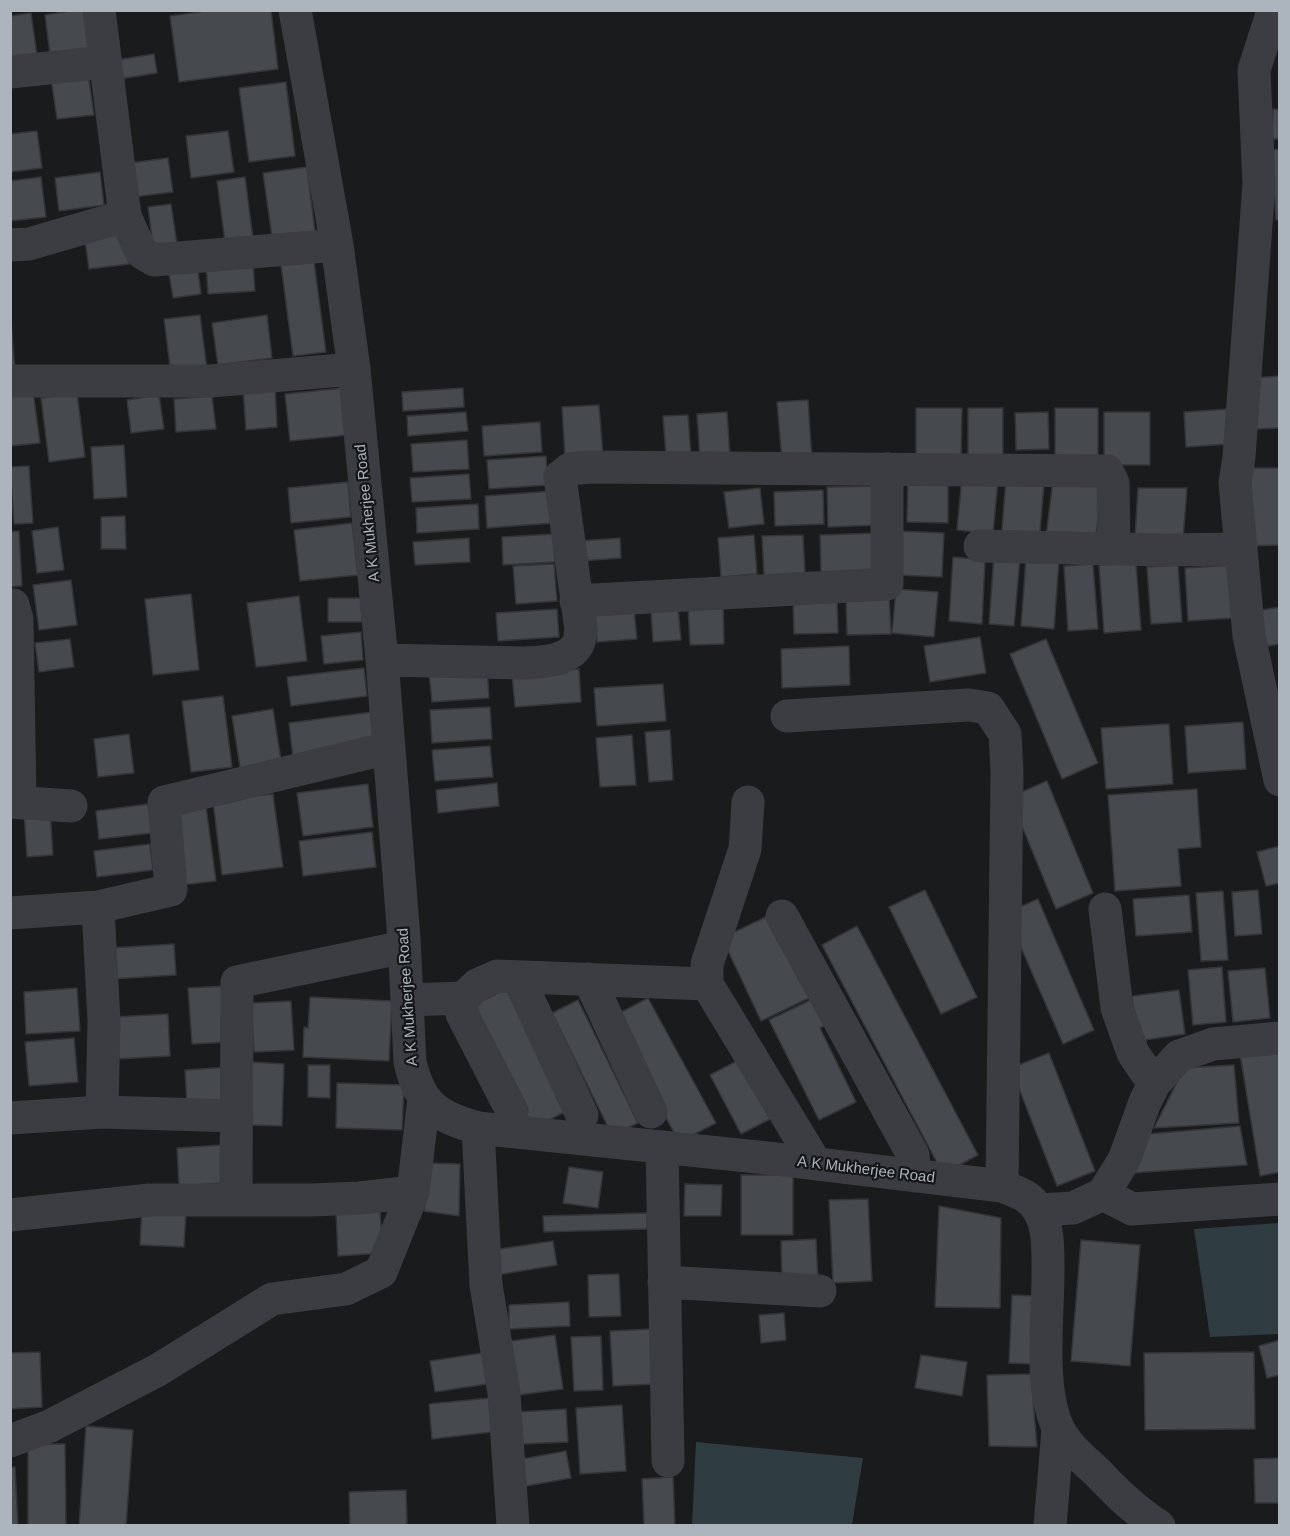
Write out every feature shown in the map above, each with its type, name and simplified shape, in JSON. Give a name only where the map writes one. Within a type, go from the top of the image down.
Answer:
[{"type":"street","points":[[99,10],[124,216],[141,252],[154,260],[337,245]]},
{"type":"street","name":"A K Mukherjee Road","points":[[295,10],[337,245],[354,369],[382,660],[404,947],[410,1062],[418,1088],[424,1098],[444,1116],[478,1128],[1002,1186],[1025,1195],[1039,1210]]},
{"type":"street","points":[[1275,10],[1254,70],[1259,184],[1239,458],[1235,483],[1249,636],[1280,780]]},
{"type":"street","points":[[10,72],[105,62]]},
{"type":"street","points":[[10,245],[29,244],[124,216]]},
{"type":"street","points":[[10,381],[211,381],[354,369]]},
{"type":"street","points":[[382,660],[547,662],[568,654],[578,644],[581,630],[560,477],[570,469],[589,467],[1107,471],[1113,483],[1114,549]]},
{"type":"street","points":[[576,601],[887,584],[887,469]]},
{"type":"street","points":[[980,546],[1241,549]]},
{"type":"street","points":[[10,605],[13,605],[17,619],[15,803],[71,807]]},
{"type":"street","points":[[787,716],[969,705],[988,708],[1005,734],[1007,772],[1002,1186]]},
{"type":"street","points":[[10,913],[98,907],[171,890],[164,802],[389,748]]},
{"type":"street","points":[[748,802],[745,849],[707,964],[707,984],[810,1150],[816,1164]]},
{"type":"street","points":[[98,907],[104,1022],[102,1112]]},
{"type":"street","points":[[1105,909],[1117,1008],[1133,1053],[1154,1084]]},
{"type":"street","points":[[782,916],[913,1155],[915,1176]]},
{"type":"street","points":[[236,1200],[237,982],[404,947]]},
{"type":"street","points":[[407,1000],[463,998],[477,986],[497,976],[707,984]]},
{"type":"street","points":[[518,976],[582,1115]]},
{"type":"street","points":[[589,979],[651,1112]]},
{"type":"street","points":[[463,998],[462,1014],[512,1111]]},
{"type":"street","points":[[1050,1526],[1058,1429],[1050,1401],[1047,1371],[1048,1255],[1046,1228],[1039,1210],[1072,1208],[1103,1194],[1124,1160],[1154,1084],[1179,1056],[1213,1044],[1280,1038]]},
{"type":"street","points":[[10,1441],[50,1426],[158,1370],[272,1299],[346,1289],[381,1272],[413,1192],[424,1098]]},
{"type":"street","points":[[10,1118],[102,1112],[237,1116]]},
{"type":"street","points":[[478,1128],[486,1285],[504,1393],[513,1526]]},
{"type":"street","points":[[662,1147],[668,1461]]},
{"type":"street","points":[[10,1215],[150,1200],[324,1200],[413,1192]]},
{"type":"street","points":[[1103,1194],[1132,1209],[1280,1199]]},
{"type":"street","points":[[664,1282],[820,1292]]},
{"type":"street","points":[[1058,1429],[1077,1453],[1117,1493],[1142,1516],[1159,1526]]},
{"type":"shaded area","points":[[1279,1223],[1279,1334],[1210,1337],[1194,1229]]},
{"type":"shaded area","points":[[696,1442],[863,1458],[852,1525],[692,1525]]},
{"type":"building","points":[[87,10],[93,56],[51,62],[45,15]]},
{"type":"building","points":[[213,10],[271,10],[278,69],[179,82],[170,16]]},
{"type":"building","points":[[31,13],[38,62],[10,66],[10,16]]},
{"type":"building","points":[[154,54],[157,73],[113,80],[110,61]]},
{"type":"building","points":[[88,73],[94,115],[57,119],[51,78]]},
{"type":"building","points":[[286,82],[295,156],[249,162],[239,88]]},
{"type":"building","points":[[1273,109],[1280,110],[1280,139],[1272,139]]},
{"type":"building","points":[[37,131],[42,168],[10,172],[10,134]]},
{"type":"building","points":[[228,131],[234,172],[191,178],[186,136]]},
{"type":"building","points":[[1280,149],[1280,220],[1276,220],[1272,150]]},
{"type":"building","points":[[168,158],[173,192],[134,197],[130,163]]},
{"type":"building","points":[[307,167],[315,232],[272,237],[263,173]]},
{"type":"building","points":[[100,172],[104,205],[59,211],[55,178]]},
{"type":"building","points":[[41,177],[46,217],[10,221],[10,181]]},
{"type":"building","points":[[245,177],[254,246],[226,250],[217,181]]},
{"type":"building","points":[[171,204],[177,244],[153,247],[148,207]]},
{"type":"building","points":[[124,228],[129,264],[89,269],[84,233]]},
{"type":"building","points":[[313,254],[326,352],[293,356],[280,258]]},
{"type":"building","points":[[253,262],[255,291],[208,294],[206,265]]},
{"type":"building","points":[[197,263],[201,294],[173,298],[168,267]]},
{"type":"building","points":[[10,308],[15,371],[10,371]]},
{"type":"building","points":[[200,315],[207,369],[171,374],[164,319]]},
{"type":"building","points":[[267,315],[272,358],[218,365],[212,323]]},
{"type":"building","points":[[1280,376],[1280,428],[1256,429],[1252,378]]},
{"type":"building","points":[[275,387],[277,427],[246,430],[243,389]]},
{"type":"building","points":[[343,388],[348,435],[290,441],[285,394]]},
{"type":"building","points":[[463,388],[464,407],[403,411],[402,392]]},
{"type":"building","points":[[33,391],[40,443],[10,446],[10,394]]},
{"type":"building","points":[[77,393],[85,457],[49,462],[41,398]]},
{"type":"building","points":[[159,395],[164,429],[131,433],[127,400]]},
{"type":"building","points":[[212,396],[216,429],[176,432],[174,399]]},
{"type":"building","points":[[808,400],[812,459],[782,461],[777,402]]},
{"type":"building","points":[[599,405],[603,455],[565,457],[562,407]]},
{"type":"building","points":[[916,408],[962,408],[961,460],[916,459]]},
{"type":"building","points":[[968,408],[1003,408],[1003,461],[968,461]]},
{"type":"building","points":[[1055,408],[1098,408],[1098,460],[1055,460]]},
{"type":"building","points":[[1229,409],[1230,444],[1186,447],[1184,412]]},
{"type":"building","points":[[466,412],[468,431],[408,436],[407,416]]},
{"type":"building","points":[[727,412],[730,457],[700,459],[697,414]]},
{"type":"building","points":[[1048,412],[1049,449],[1016,450],[1015,413]]},
{"type":"building","points":[[1104,412],[1150,412],[1150,465],[1104,465]]},
{"type":"building","points":[[688,415],[691,455],[666,457],[663,416]]},
{"type":"building","points":[[540,422],[542,452],[484,456],[482,426]]},
{"type":"building","points":[[467,440],[469,469],[413,472],[411,444]]},
{"type":"building","points":[[124,445],[127,497],[94,499],[91,447]]},
{"type":"building","points":[[546,456],[548,485],[489,489],[487,460]]},
{"type":"building","points":[[29,466],[33,523],[14,524],[10,467]]},
{"type":"building","points":[[1248,468],[1280,468],[1280,545],[1249,546]]},
{"type":"building","points":[[1054,473],[1103,480],[1095,542],[1046,536]]},
{"type":"building","points":[[469,474],[471,499],[412,502],[410,478]]},
{"type":"building","points":[[908,475],[948,476],[948,523],[907,522]]},
{"type":"building","points":[[962,477],[998,480],[993,534],[957,530]]},
{"type":"building","points":[[1006,480],[1044,484],[1039,544],[1001,541]]},
{"type":"building","points":[[348,482],[351,517],[291,523],[288,488]]},
{"type":"building","points":[[879,486],[881,525],[828,527],[827,487]]},
{"type":"building","points":[[760,488],[764,524],[729,528],[724,492]]},
{"type":"building","points":[[1138,488],[1187,488],[1183,540],[1135,536]]},
{"type":"building","points":[[823,490],[824,524],[775,526],[774,492]]},
{"type":"building","points":[[552,491],[554,523],[487,528],[485,496]]},
{"type":"building","points":[[478,504],[479,529],[417,533],[416,508]]},
{"type":"building","points":[[125,516],[126,549],[101,549],[101,517]]},
{"type":"building","points":[[352,523],[358,575],[300,581],[294,530]]},
{"type":"building","points":[[58,527],[64,570],[37,573],[32,531]]},
{"type":"building","points":[[19,531],[22,586],[10,587],[10,532]]},
{"type":"building","points":[[897,531],[944,533],[942,577],[895,575]]},
{"type":"building","points":[[878,533],[879,571],[821,573],[820,535]]},
{"type":"building","points":[[553,534],[555,562],[503,565],[502,537]]},
{"type":"building","points":[[754,535],[757,574],[721,577],[718,538]]},
{"type":"building","points":[[803,535],[805,574],[764,575],[762,536]]},
{"type":"building","points":[[469,538],[470,562],[415,565],[413,542]]},
{"type":"building","points":[[620,538],[621,558],[581,561],[580,541]]},
{"type":"building","points":[[994,555],[1020,557],[1014,626],[989,624]]},
{"type":"building","points":[[953,557],[985,560],[982,624],[949,621]]},
{"type":"building","points":[[1026,558],[1059,560],[1054,629],[1021,626]]},
{"type":"building","points":[[1136,563],[1141,630],[1104,633],[1099,565]]},
{"type":"building","points":[[554,564],[557,601],[516,604],[513,566]]},
{"type":"building","points":[[1093,564],[1098,629],[1068,631],[1064,566]]},
{"type":"building","points":[[1178,565],[1182,622],[1151,624],[1147,567]]},
{"type":"building","points":[[1230,565],[1233,618],[1188,621],[1185,568]]},
{"type":"building","points":[[71,580],[77,625],[39,630],[33,585]]},
{"type":"building","points":[[896,589],[938,592],[934,637],[892,633]]},
{"type":"building","points":[[191,594],[199,670],[153,675],[145,599]]},
{"type":"building","points":[[889,594],[891,634],[847,635],[846,595]]},
{"type":"building","points":[[837,595],[838,633],[794,634],[793,597]]},
{"type":"building","points":[[299,596],[307,661],[256,667],[247,603]]},
{"type":"building","points":[[328,598],[361,598],[362,622],[328,622]]},
{"type":"building","points":[[723,605],[724,644],[690,645],[688,606]]},
{"type":"building","points":[[1280,607],[1280,644],[1262,647],[1256,611]]},
{"type":"building","points":[[678,608],[681,640],[653,642],[651,611]]},
{"type":"building","points":[[557,609],[559,637],[498,641],[496,613]]},
{"type":"building","points":[[634,609],[637,639],[597,642],[595,612]]},
{"type":"building","points":[[361,632],[363,660],[324,664],[321,636]]},
{"type":"building","points":[[980,637],[986,673],[930,682],[924,646]]},
{"type":"building","points":[[70,639],[74,667],[39,672],[35,643]]},
{"type":"building","points":[[1046,639],[1098,763],[1062,779],[1010,654]]},
{"type":"building","points":[[849,646],[850,685],[782,688],[781,649]]},
{"type":"building","points":[[364,668],[367,696],[291,706],[287,677]]},
{"type":"building","points":[[487,668],[489,698],[432,702],[429,672]]},
{"type":"building","points":[[579,669],[581,702],[515,707],[512,674]]},
{"type":"building","points":[[663,684],[666,721],[597,726],[594,688]]},
{"type":"building","points":[[223,696],[232,767],[191,772],[182,701]]},
{"type":"building","points":[[490,707],[492,739],[432,743],[430,710]]},
{"type":"building","points":[[273,709],[282,767],[241,774],[232,716]]},
{"type":"building","points":[[372,712],[376,748],[293,758],[289,723]]},
{"type":"building","points":[[1243,722],[1246,769],[1188,773],[1185,726]]},
{"type":"building","points":[[1169,724],[1173,784],[1106,789],[1101,728]]},
{"type":"building","points":[[670,730],[673,780],[649,782],[645,732]]},
{"type":"building","points":[[129,734],[134,773],[98,777],[94,739]]},
{"type":"building","points":[[632,735],[636,785],[600,787],[596,738]]},
{"type":"building","points":[[490,746],[493,777],[435,781],[432,750]]},
{"type":"building","points":[[1047,781],[1093,893],[1056,909],[1010,797]]},
{"type":"building","points":[[497,783],[499,806],[438,813],[436,790]]},
{"type":"building","points":[[368,784],[373,827],[303,836],[297,793]]},
{"type":"building","points":[[1197,789],[1201,847],[1178,849],[1181,886],[1115,891],[1108,795]]},
{"type":"building","points":[[273,794],[283,867],[222,875],[213,801]]},
{"type":"building","points":[[205,799],[216,881],[182,885],[171,803]]},
{"type":"building","points":[[148,804],[152,833],[99,839],[96,811]]},
{"type":"building","points":[[50,810],[53,855],[27,857],[24,812]]},
{"type":"building","points":[[372,832],[376,867],[303,876],[299,841]]},
{"type":"building","points":[[150,844],[153,870],[97,877],[94,851]]},
{"type":"building","points":[[1280,846],[1280,883],[1266,886],[1257,852]]},
{"type":"building","points":[[925,890],[977,997],[941,1014],[889,907]]},
{"type":"building","points":[[1258,890],[1262,934],[1235,936],[1232,892]]},
{"type":"building","points":[[1223,891],[1228,960],[1201,961],[1196,893]]},
{"type":"building","points":[[1189,895],[1192,932],[1136,936],[1133,899]]},
{"type":"building","points":[[1038,899],[1094,1030],[1063,1044],[1006,913]]},
{"type":"building","points":[[770,915],[809,998],[761,1021],[722,938]]},
{"type":"building","points":[[857,926],[978,1155],[943,1174],[822,945]]},
{"type":"building","points":[[174,944],[176,975],[112,979],[109,948]]},
{"type":"building","points":[[1222,967],[1226,1022],[1193,1025],[1188,970]]},
{"type":"building","points":[[1265,968],[1270,1018],[1233,1022],[1228,971]]},
{"type":"building","points":[[225,986],[229,1042],[192,1044],[188,988]]},
{"type":"building","points":[[509,987],[572,1108],[534,1128],[471,1007]]},
{"type":"building","points":[[77,988],[80,1031],[26,1034],[24,992]]},
{"type":"building","points":[[1179,990],[1185,1034],[1138,1041],[1132,996]]},
{"type":"building","points":[[821,995],[834,1021],[820,1028],[856,1102],[819,1120],[769,1020]]},
{"type":"building","points":[[310,997],[392,1001],[389,1061],[303,1057],[304,1027],[308,1028]]},
{"type":"building","points":[[648,998],[716,1123],[679,1142],[612,1017]]},
{"type":"building","points":[[578,1000],[638,1123],[612,1135],[552,1013]]},
{"type":"building","points":[[291,1001],[294,1050],[254,1052],[251,1003]]},
{"type":"building","points":[[168,1014],[170,1056],[117,1059],[114,1017]]},
{"type":"building","points":[[74,1038],[78,1082],[29,1086],[25,1042]]},
{"type":"building","points":[[1280,1047],[1280,1172],[1260,1176],[1240,1054]]},
{"type":"building","points":[[1049,1053],[1095,1171],[1057,1186],[1011,1068]]},
{"type":"building","points":[[739,1060],[770,1119],[741,1134],[710,1075]]},
{"type":"building","points":[[252,1062],[284,1064],[282,1126],[251,1125]]},
{"type":"building","points":[[308,1065],[330,1065],[330,1098],[308,1097]]},
{"type":"building","points":[[1234,1065],[1239,1123],[1154,1128],[1184,1068]]},
{"type":"building","points":[[229,1067],[232,1102],[187,1106],[185,1070]]},
{"type":"building","points":[[337,1083],[404,1085],[402,1130],[336,1128]]},
{"type":"building","points":[[1240,1126],[1247,1165],[1132,1173],[1148,1134]]},
{"type":"building","points":[[222,1145],[224,1183],[179,1186],[177,1148]]},
{"type":"building","points":[[429,1163],[460,1164],[459,1216],[424,1211]]},
{"type":"building","points":[[569,1167],[603,1172],[598,1208],[563,1203]]},
{"type":"building","points":[[741,1175],[793,1175],[793,1235],[741,1235]]},
{"type":"building","points":[[685,1184],[722,1185],[721,1216],[684,1216]]},
{"type":"building","points":[[868,1199],[872,1281],[833,1283],[829,1200]]},
{"type":"building","points":[[939,1206],[1001,1218],[1000,1308],[935,1307]]},
{"type":"building","points":[[142,1207],[186,1210],[184,1247],[140,1245]]},
{"type":"building","points":[[380,1210],[383,1253],[338,1256],[336,1213]]},
{"type":"building","points":[[647,1213],[647,1229],[544,1232],[543,1216]]},
{"type":"building","points":[[816,1239],[818,1282],[782,1284],[781,1241]]},
{"type":"building","points":[[1081,1240],[1140,1245],[1130,1366],[1071,1361]]},
{"type":"building","points":[[553,1241],[557,1265],[497,1275],[493,1250]]},
{"type":"building","points":[[619,1274],[621,1316],[589,1317],[588,1275]]},
{"type":"building","points":[[1012,1295],[1036,1296],[1033,1364],[1009,1363]]},
{"type":"building","points":[[569,1302],[570,1326],[509,1329],[509,1305]]},
{"type":"building","points":[[784,1313],[786,1340],[761,1343],[759,1315]]},
{"type":"building","points":[[653,1329],[656,1384],[613,1386],[610,1331]]},
{"type":"building","points":[[555,1335],[563,1389],[519,1395],[511,1341]]},
{"type":"building","points":[[601,1336],[603,1390],[574,1391],[571,1337]]},
{"type":"building","points":[[1280,1340],[1280,1375],[1267,1378],[1259,1346]]},
{"type":"building","points":[[40,1352],[42,1407],[10,1409],[10,1353]]},
{"type":"building","points":[[1254,1352],[1255,1429],[1145,1430],[1144,1353]]},
{"type":"building","points":[[482,1353],[487,1384],[435,1392],[430,1361]]},
{"type":"building","points":[[921,1355],[967,1362],[962,1396],[915,1388]]},
{"type":"building","points":[[1031,1374],[1037,1447],[989,1446],[987,1375]]},
{"type":"building","points":[[489,1398],[492,1432],[432,1439],[429,1404]]},
{"type":"building","points":[[622,1405],[626,1471],[580,1474],[576,1408]]},
{"type":"building","points":[[566,1409],[568,1442],[521,1444],[519,1412]]},
{"type":"building","points":[[86,1426],[133,1430],[126,1526],[79,1526]]},
{"type":"building","points":[[28,1444],[65,1444],[66,1526],[28,1526]]},
{"type":"building","points":[[566,1451],[571,1478],[526,1486],[522,1459]]},
{"type":"building","points":[[1280,1458],[1280,1503],[1255,1503],[1254,1459]]},
{"type":"building","points":[[10,1467],[15,1467],[18,1526],[10,1526]]},
{"type":"building","points":[[673,1477],[675,1526],[644,1526],[642,1479]]},
{"type":"building","points":[[406,1490],[407,1526],[350,1526],[349,1492]]}]
